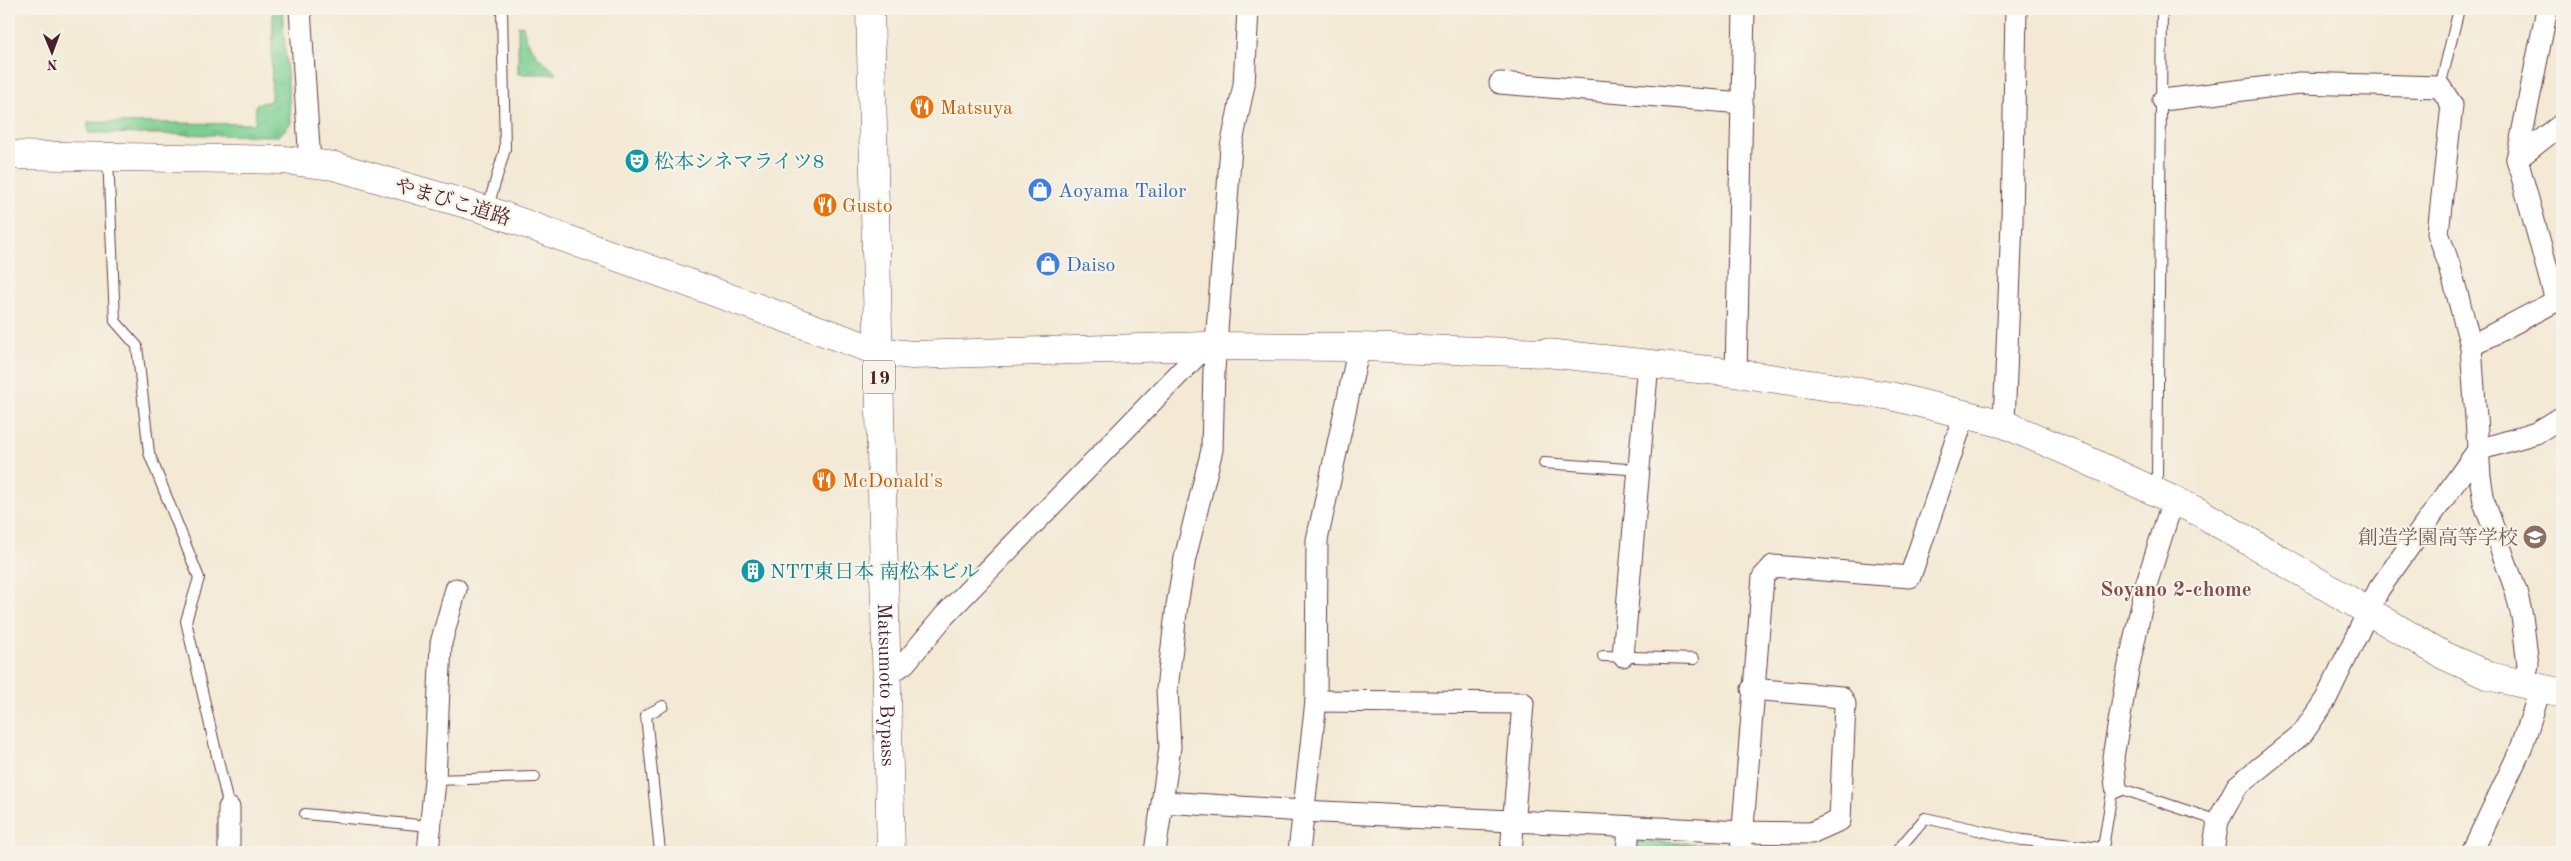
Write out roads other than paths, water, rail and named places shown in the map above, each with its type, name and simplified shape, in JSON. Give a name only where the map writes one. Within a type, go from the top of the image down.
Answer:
[{"type":"main road","name":"Matsumoto Bypass","points":[[870,9],[877,351],[891,852]]},
{"type":"main road","name":"やまびこ道路","points":[[9,155],[284,160],[334,166],[487,210],[877,351],[912,355],[1212,346],[1359,347],[1546,353],[1648,362],[1891,396],[2004,424],[2173,500],[2199,512],[2443,655],[2489,676],[2542,689]]},
{"type":"street","points":[[300,9],[310,163]]},
{"type":"street","points":[[1156,852],[1170,747],[1167,688],[1176,614],[1185,558],[1212,450],[1214,370],[1212,346],[1232,147],[1244,85],[1248,9]]},
{"type":"street","points":[[1736,373],[1744,9]]},
{"type":"street","points":[[2004,424],[2012,221],[2016,9]]},
{"type":"street","points":[[2471,346],[2556,301],[2516,159],[2547,9]]},
{"type":"street","points":[[1500,82],[1742,103]]},
{"type":"street","points":[[2163,100],[2300,83],[2440,87],[2452,105],[2438,232],[2450,267],[2471,346],[2478,450],[2484,502],[2516,591],[2522,616],[2528,665],[2542,689],[2521,749],[2472,852]]},
{"type":"street","points":[[2516,159],[2562,124]]},
{"type":"street","points":[[887,676],[905,663],[945,615],[1212,346]]},
{"type":"street","points":[[1299,852],[1302,811],[1316,701],[1317,540],[1359,347]]},
{"type":"street","points":[[1613,656],[1640,470],[1648,362]]},
{"type":"street","points":[[1741,842],[1752,688],[1763,577],[1773,566],[1910,577],[1965,413]]},
{"type":"street","points":[[2213,852],[2218,821],[2237,786],[2303,733],[2326,699],[2379,589],[2478,450],[2536,433],[2562,417]]},
{"type":"street","points":[[2116,787],[2114,757],[2128,670],[2146,585],[2173,500]]},
{"type":"street","points":[[428,852],[429,826],[435,780],[441,643],[456,589]]},
{"type":"street","points":[[1164,802],[1302,811],[1629,827],[1741,842],[1811,833],[1840,820],[1845,704],[1841,697],[1752,688]]},
{"type":"street","points":[[1316,701],[1523,703],[1511,852]]},
{"type":"street","points":[[229,808],[229,852]]},
{"type":"street","points":[[1627,852],[1629,827]]},
{"type":"lane","points":[[487,210],[505,149],[502,9]]},
{"type":"lane","points":[[2157,478],[2163,100],[2162,9]]},
{"type":"lane","points":[[2440,87],[2459,9]]},
{"type":"lane","points":[[108,156],[115,321],[136,346],[148,453],[199,578],[186,620],[229,808]]},
{"type":"lane","points":[[1544,464],[1640,470]]},
{"type":"lane","points":[[1613,656],[1694,659]]},
{"type":"lane","points":[[660,852],[646,715],[663,706]]},
{"type":"lane","points":[[435,780],[535,777]]},
{"type":"lane","points":[[1896,852],[1925,818],[2022,840],[2103,848],[2111,798],[2116,787],[2218,821]]},
{"type":"lane","points":[[305,814],[429,826]]},
{"type":"place","name":"Matsuya","points":[[922,107]]},
{"type":"place","name":"松本シネマライツ8","points":[[637,161]]},
{"type":"place","name":"Aoyama Tailor","points":[[1040,190]]},
{"type":"place","name":"Gusto","points":[[825,205]]},
{"type":"place","name":"Daiso","points":[[1048,264]]},
{"type":"place","name":"McDonald's","points":[[824,480]]},
{"type":"place","name":"創造学園高等学校","points":[[2535,537]]},
{"type":"place","name":"NTT東日本 南松本ビル","points":[[753,571]]},
{"type":"district","name":"Soyano 2-chome","points":[[2176,589]]}]
